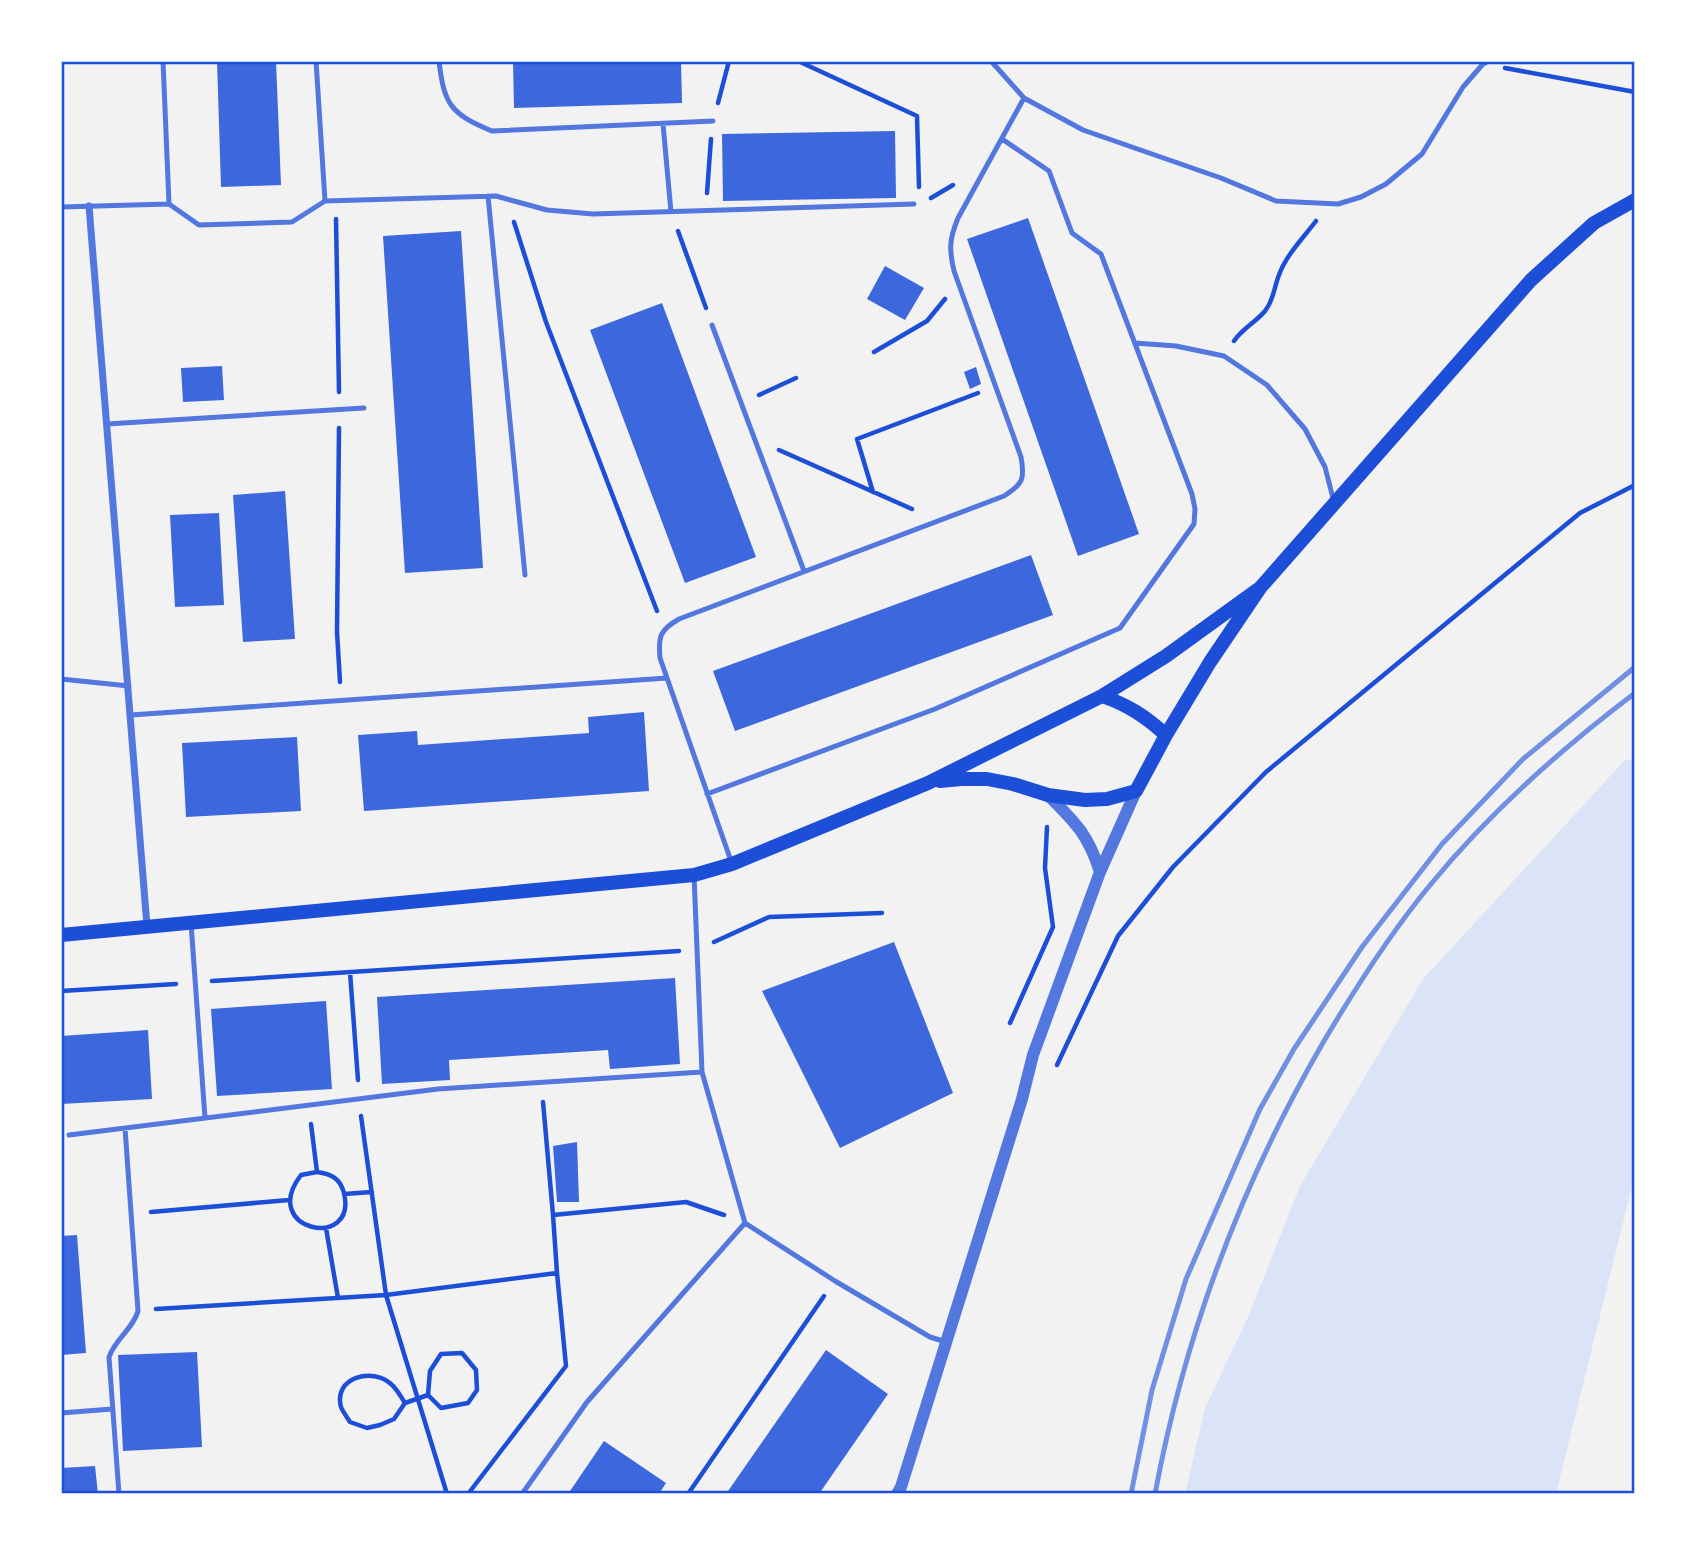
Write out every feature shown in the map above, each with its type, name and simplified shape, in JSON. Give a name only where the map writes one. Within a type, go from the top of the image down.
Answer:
[{"type":"main road","points":[[928,783],[987,779],[1013,783],[1048,795],[1085,800],[1107,799],[1136,791],[1210,662],[1260,588],[1531,280],[1594,223],[1635,200]]},
{"type":"main road","points":[[61,935],[694,875],[732,864],[928,783],[1102,696],[1166,656],[1260,588]]},
{"type":"main road","points":[[1102,696],[1126,704],[1144,715],[1166,735]]},
{"type":"street","points":[[89,206],[148,927]]},
{"type":"street","points":[[897,1494],[1022,1098],[1033,1055],[1100,872],[1136,791]]},
{"type":"street","points":[[1048,795],[1078,824],[1091,846],[1100,872]]},
{"type":"lane","points":[[163,61],[169,204]]},
{"type":"lane","points":[[316,61],[325,201]]},
{"type":"lane","points":[[439,61],[443,92],[453,108],[467,121],[492,131],[713,121]]},
{"type":"lane","points":[[990,61],[1024,98],[1083,130],[1221,178],[1276,201],[1338,204],[1361,197],[1386,184],[1422,153],[1463,86],[1486,63]]},
{"type":"lane","points":[[732,864],[660,658],[659,643],[663,628],[679,619],[1004,496],[1018,487],[1024,474],[1021,457],[949,252],[951,235],[1024,98]]},
{"type":"lane","points":[[663,124],[671,212]]},
{"type":"lane","points":[[707,794],[935,709],[1120,628],[1194,524],[1192,494],[1101,254],[1072,233],[1049,171],[1002,139]]},
{"type":"lane","points":[[488,196],[525,575]]},
{"type":"lane","points":[[61,207],[169,204],[199,225],[292,222],[325,201],[488,196],[506,198],[547,210],[593,214],[917,204]]},
{"type":"lane","points":[[712,325],[804,572]]},
{"type":"lane","points":[[1135,343],[1176,346],[1224,356],[1267,386],[1305,429],[1325,467],[1335,505]]},
{"type":"lane","points":[[107,424],[364,408]]},
{"type":"lane","points":[[131,715],[667,678]]},
{"type":"lane","points":[[61,679],[129,686]]},
{"type":"lane","points":[[694,875],[702,1072],[745,1223],[835,1281],[930,1337],[946,1342]]},
{"type":"lane","points":[[191,923],[205,1118]]},
{"type":"lane","points":[[69,1135],[438,1088],[702,1072]]},
{"type":"lane","points":[[119,1494],[109,1357],[112,1348],[135,1319],[138,1311],[125,1128]]},
{"type":"lane","points":[[522,1494],[587,1402],[745,1223]]},
{"type":"lane","points":[[61,1413],[112,1409]]},
{"type":"path","points":[[798,61],[917,116],[917,204],[956,183],[978,182]]},
{"type":"path","points":[[1486,63],[1635,92]]},
{"type":"path","points":[[506,198],[546,322],[663,628]]},
{"type":"path","points":[[1224,356],[1240,332],[1264,312],[1273,299],[1279,274],[1288,258],[1326,208],[1338,204]]},
{"type":"path","points":[[671,212],[712,325]]},
{"type":"path","points":[[874,352],[927,321],[958,282]]},
{"type":"path","points":[[741,403],[796,378]]},
{"type":"path","points":[[873,492],[857,439],[995,387]]},
{"type":"path","points":[[755,440],[938,521]]},
{"type":"path","points":[[1057,1065],[1118,936],[1173,867],[1266,772],[1580,513],[1635,485]]},
{"type":"path","points":[[337,632],[341,701]]},
{"type":"path","points":[[1010,1023],[1052,927],[1045,868],[1048,795]]},
{"type":"path","points":[[61,991],[697,950],[769,917],[882,912]]},
{"type":"path","points":[[350,972],[359,1098],[386,1295],[447,1494]]},
{"type":"path","points":[[468,1494],[566,1367],[541,1082]]},
{"type":"path","points":[[308,1105],[317,1172]]},
{"type":"path","points":[[317,1172],[333,1175],[343,1186],[347,1204],[338,1222],[326,1227],[310,1228],[296,1218],[289,1200],[292,1187],[301,1175],[317,1172]]},
{"type":"path","points":[[344,1194],[372,1192]]},
{"type":"path","points":[[131,1214],[289,1200]]},
{"type":"path","points":[[553,1215],[686,1202],[745,1223]]},
{"type":"path","points":[[326,1227],[338,1298]]},
{"type":"path","points":[[138,1311],[386,1295],[557,1273]]},
{"type":"path","points":[[688,1494],[835,1281]]},
{"type":"path","points":[[462,1353],[476,1370],[477,1390],[468,1403],[441,1408],[428,1395],[430,1371],[441,1354],[462,1353]]},
{"type":"path","points":[[405,1403],[391,1384],[374,1374],[352,1378],[342,1390],[341,1406],[350,1422],[367,1428],[394,1419],[405,1403],[428,1395]]},
{"type":"shaded area","points":[[1635,759],[1635,1174],[1556,1494],[1185,1494],[1205,1408],[1248,1317],[1300,1186],[1423,979],[1625,760]]},
{"type":"building","points":[[217,61],[276,61],[281,185],[221,187]]},
{"type":"building","points":[[513,61],[681,61],[682,103],[514,108]]},
{"type":"building","points":[[895,131],[896,198],[723,201],[722,134]]},
{"type":"building","points":[[1028,218],[1139,534],[1078,556],[967,239]]},
{"type":"building","points":[[461,231],[483,568],[405,573],[383,236]]},
{"type":"building","points":[[885,266],[924,288],[905,320],[867,299]]},
{"type":"building","points":[[662,303],[756,557],[685,583],[590,330]]},
{"type":"building","points":[[222,366],[224,400],[183,402],[181,368]]},
{"type":"building","points":[[976,367],[981,384],[970,389],[964,372]]},
{"type":"building","points":[[285,491],[295,639],[243,642],[233,495]]},
{"type":"building","points":[[219,513],[224,605],[175,607],[170,515]]},
{"type":"building","points":[[1031,555],[1053,615],[735,731],[713,671]]},
{"type":"building","points":[[644,712],[649,791],[364,811],[358,735],[417,731],[418,745],[589,733],[588,717]]},
{"type":"building","points":[[297,737],[301,811],[186,817],[182,743]]},
{"type":"building","points":[[894,942],[953,1093],[840,1148],[762,991]]},
{"type":"building","points":[[675,978],[680,1064],[610,1069],[608,1050],[449,1060],[450,1080],[382,1084],[377,997]]},
{"type":"building","points":[[326,1001],[332,1089],[217,1096],[211,1009]]},
{"type":"building","points":[[148,1030],[152,1099],[61,1104],[61,1036]]},
{"type":"building","points":[[577,1142],[579,1202],[557,1202],[553,1146]]},
{"type":"building","points":[[77,1235],[86,1353],[61,1355],[61,1236]]},
{"type":"building","points":[[826,1350],[888,1394],[819,1494],[726,1494]]},
{"type":"building","points":[[197,1352],[202,1447],[123,1451],[118,1355]]},
{"type":"building","points":[[604,1441],[666,1483],[659,1494],[568,1494]]},
{"type":"building","points":[[95,1466],[98,1494],[61,1494],[61,1468]]},
{"type":"railway","points":[[1131,1494],[1152,1390],[1186,1279],[1260,1109],[1294,1049],[1362,947],[1442,844],[1523,759],[1635,667]]},
{"type":"railway","points":[[1155,1494],[1183,1375],[1220,1260],[1267,1149],[1324,1041],[1374,960],[1454,857],[1527,782],[1635,693]]}]
